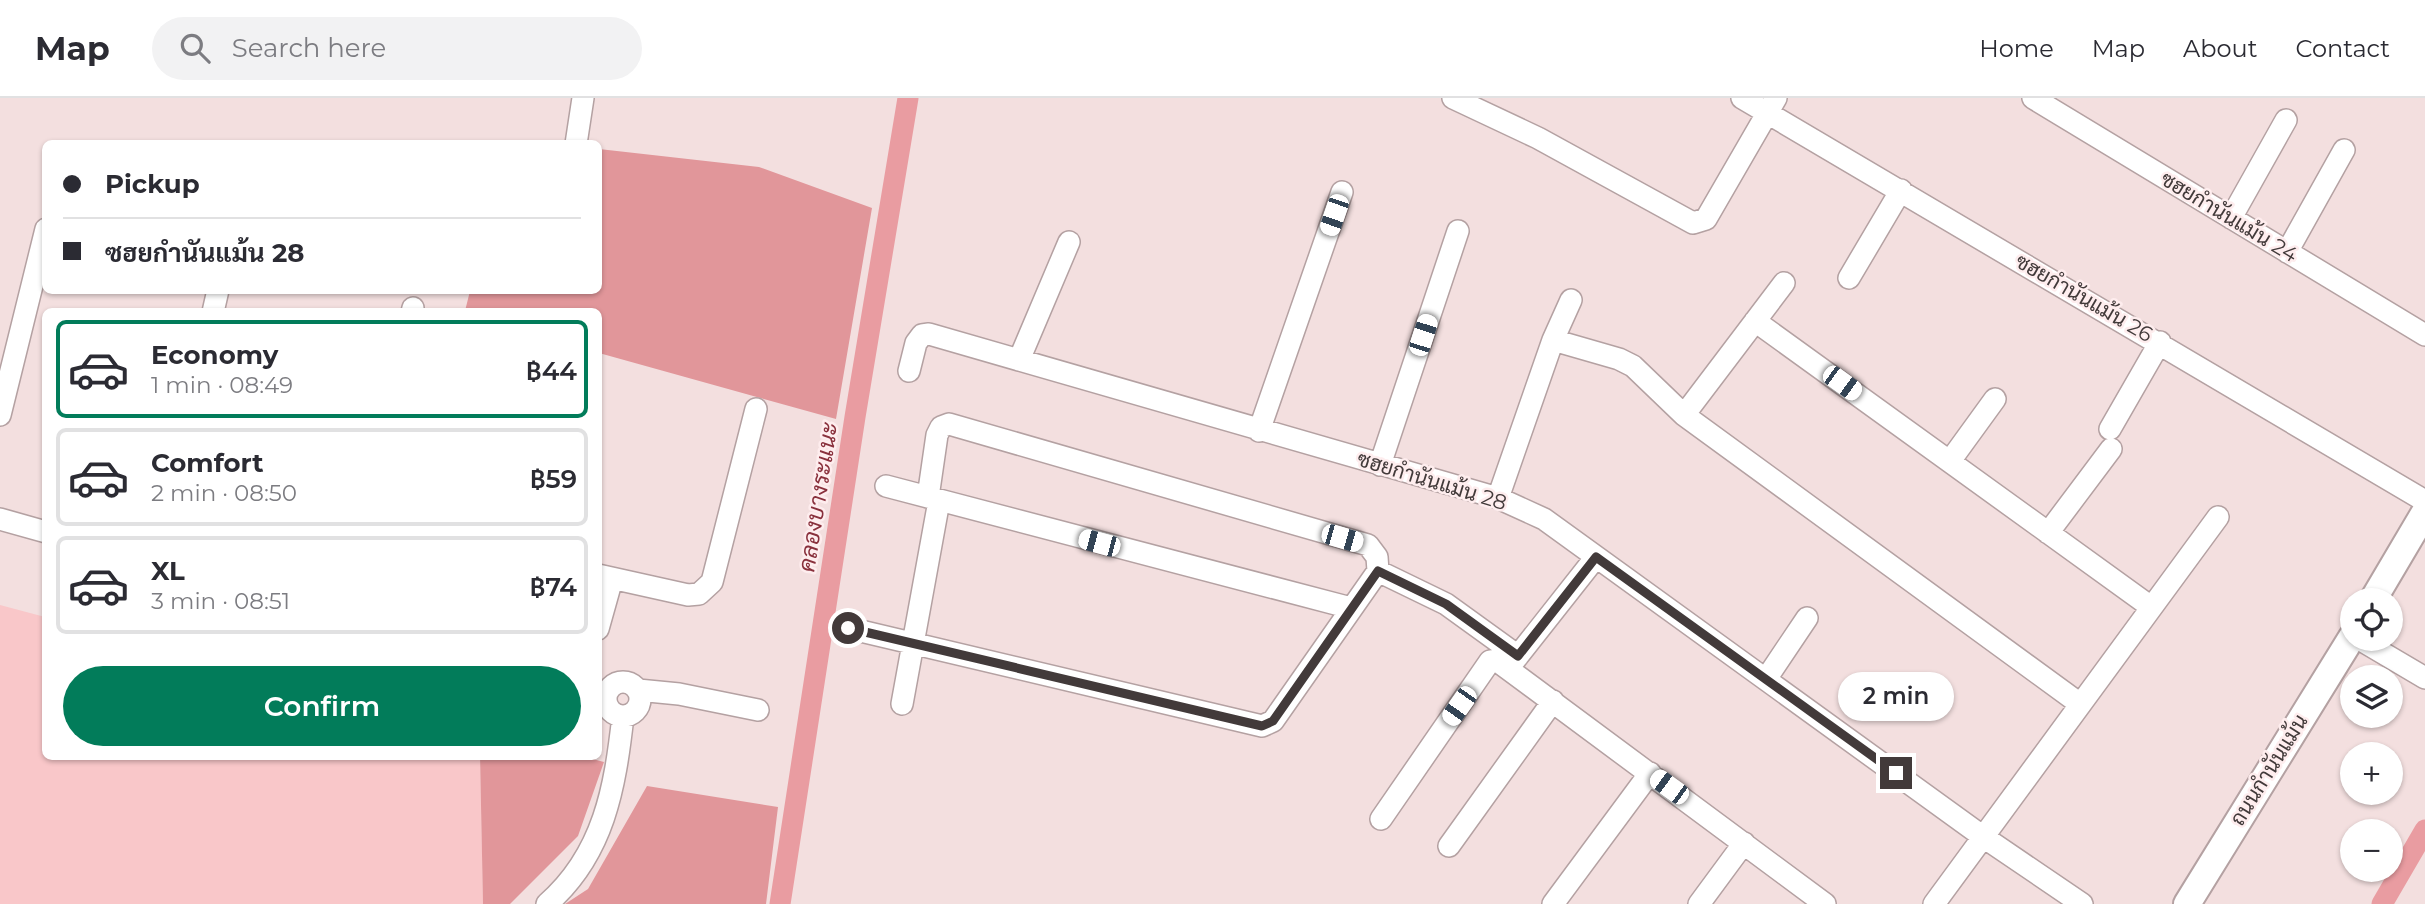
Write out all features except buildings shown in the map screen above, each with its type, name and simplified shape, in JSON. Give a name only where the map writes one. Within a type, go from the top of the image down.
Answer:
[{"type":"street","points":[[577,140],[583,98]]},
{"type":"street","points":[[1453,98],[1538,138],[1693,223],[1701,224],[1772,105]]},
{"type":"street","name":"ซฮยกำนันแม้น 26","points":[[1742,98],[1772,105],[1901,190],[2425,501]]},
{"type":"street","name":"ซฮยกำนันแม้น 24","points":[[2033,98],[2065,106],[2231,218],[2423,328]]},
{"type":"street","points":[[2231,218],[2286,120]]},
{"type":"street","points":[[2287,251],[2344,150]]},
{"type":"street","points":[[1849,278],[1901,190]]},
{"type":"street","points":[[1259,431],[1342,192]]},
{"type":"street","points":[[1380,465],[1458,232]]},
{"type":"street","points":[[1020,360],[1069,242]]},
{"type":"street","points":[[0,415],[42,245]]},
{"type":"street","points":[[1684,415],[1784,283]]},
{"type":"street","points":[[1497,498],[1553,340],[1571,300]]},
{"type":"street","points":[[1755,321],[2151,607]]},
{"type":"street","name":"ซฮยกำนันแม้น 28","points":[[909,372],[916,343],[922,335],[929,334],[1497,498],[1544,519],[1982,836],[2082,904]]},
{"type":"street","points":[[1553,340],[1619,359],[1633,366],[1684,415],[2080,704]]},
{"type":"street","points":[[2048,533],[2110,439],[2160,342]]},
{"type":"street","points":[[1950,461],[1995,398]]},
{"type":"street","points":[[602,599],[605,577],[688,595],[706,588],[712,582],[756,409]]},
{"type":"street","points":[[848,628],[915,643],[1262,726],[1273,721],[1378,571],[1377,557],[1368,545],[949,424],[941,427],[937,435],[933,499],[915,643],[902,704]]},
{"type":"street","points":[[886,486],[1351,608]]},
{"type":"street","points":[[2380,588],[2425,512]]},
{"type":"street","points":[[1934,904],[2218,517]]},
{"type":"street","points":[[0,519],[42,531]]},
{"type":"street","points":[[1513,662],[1596,557]]},
{"type":"street","points":[[1378,571],[1446,604],[1553,701],[1825,904]]},
{"type":"street","points":[[1766,679],[1807,618]]},
{"type":"street","name":"ถนนกำนันแม้น","points":[[2187,904],[2343,651]]},
{"type":"street","points":[[2379,651],[2425,678]]},
{"type":"street","points":[[1381,819],[1490,661],[1513,662]]},
{"type":"street","points":[[623,716],[610,709],[604,687],[624,682],[638,690],[679,694],[758,710]]},
{"type":"street","points":[[623,716],[637,710],[641,700],[638,690]]},
{"type":"street","points":[[1449,846],[1553,701]]},
{"type":"street","points":[[547,904],[566,887],[594,847],[609,809],[617,773],[623,716]]},
{"type":"street","points":[[1553,904],[1650,773]]},
{"type":"street","points":[[1699,904],[1744,843]]},
{"type":"shaded area","points":[[602,149],[759,167],[872,208],[836,419],[602,354],[602,308],[466,308],[469,294],[602,294]]},
{"type":"shaded area","points":[[0,605],[42,616],[42,760],[480,760],[483,904],[0,904]]},
{"type":"shaded area","points":[[480,760],[604,762],[578,836],[510,904],[483,904]]},
{"type":"shaded area","points":[[647,786],[778,807],[766,904],[565,904],[588,889]]},
{"type":"waterway","name":"คลองบางระแนะ","points":[[780,904],[855,417],[908,98]]},
{"type":"waterway","points":[[2382,904],[2425,830]]},
{"type":"route","points":[[848,628],[1262,726],[1273,721],[1378,571],[1446,604],[1518,656],[1596,557],[1896,773]]}]
